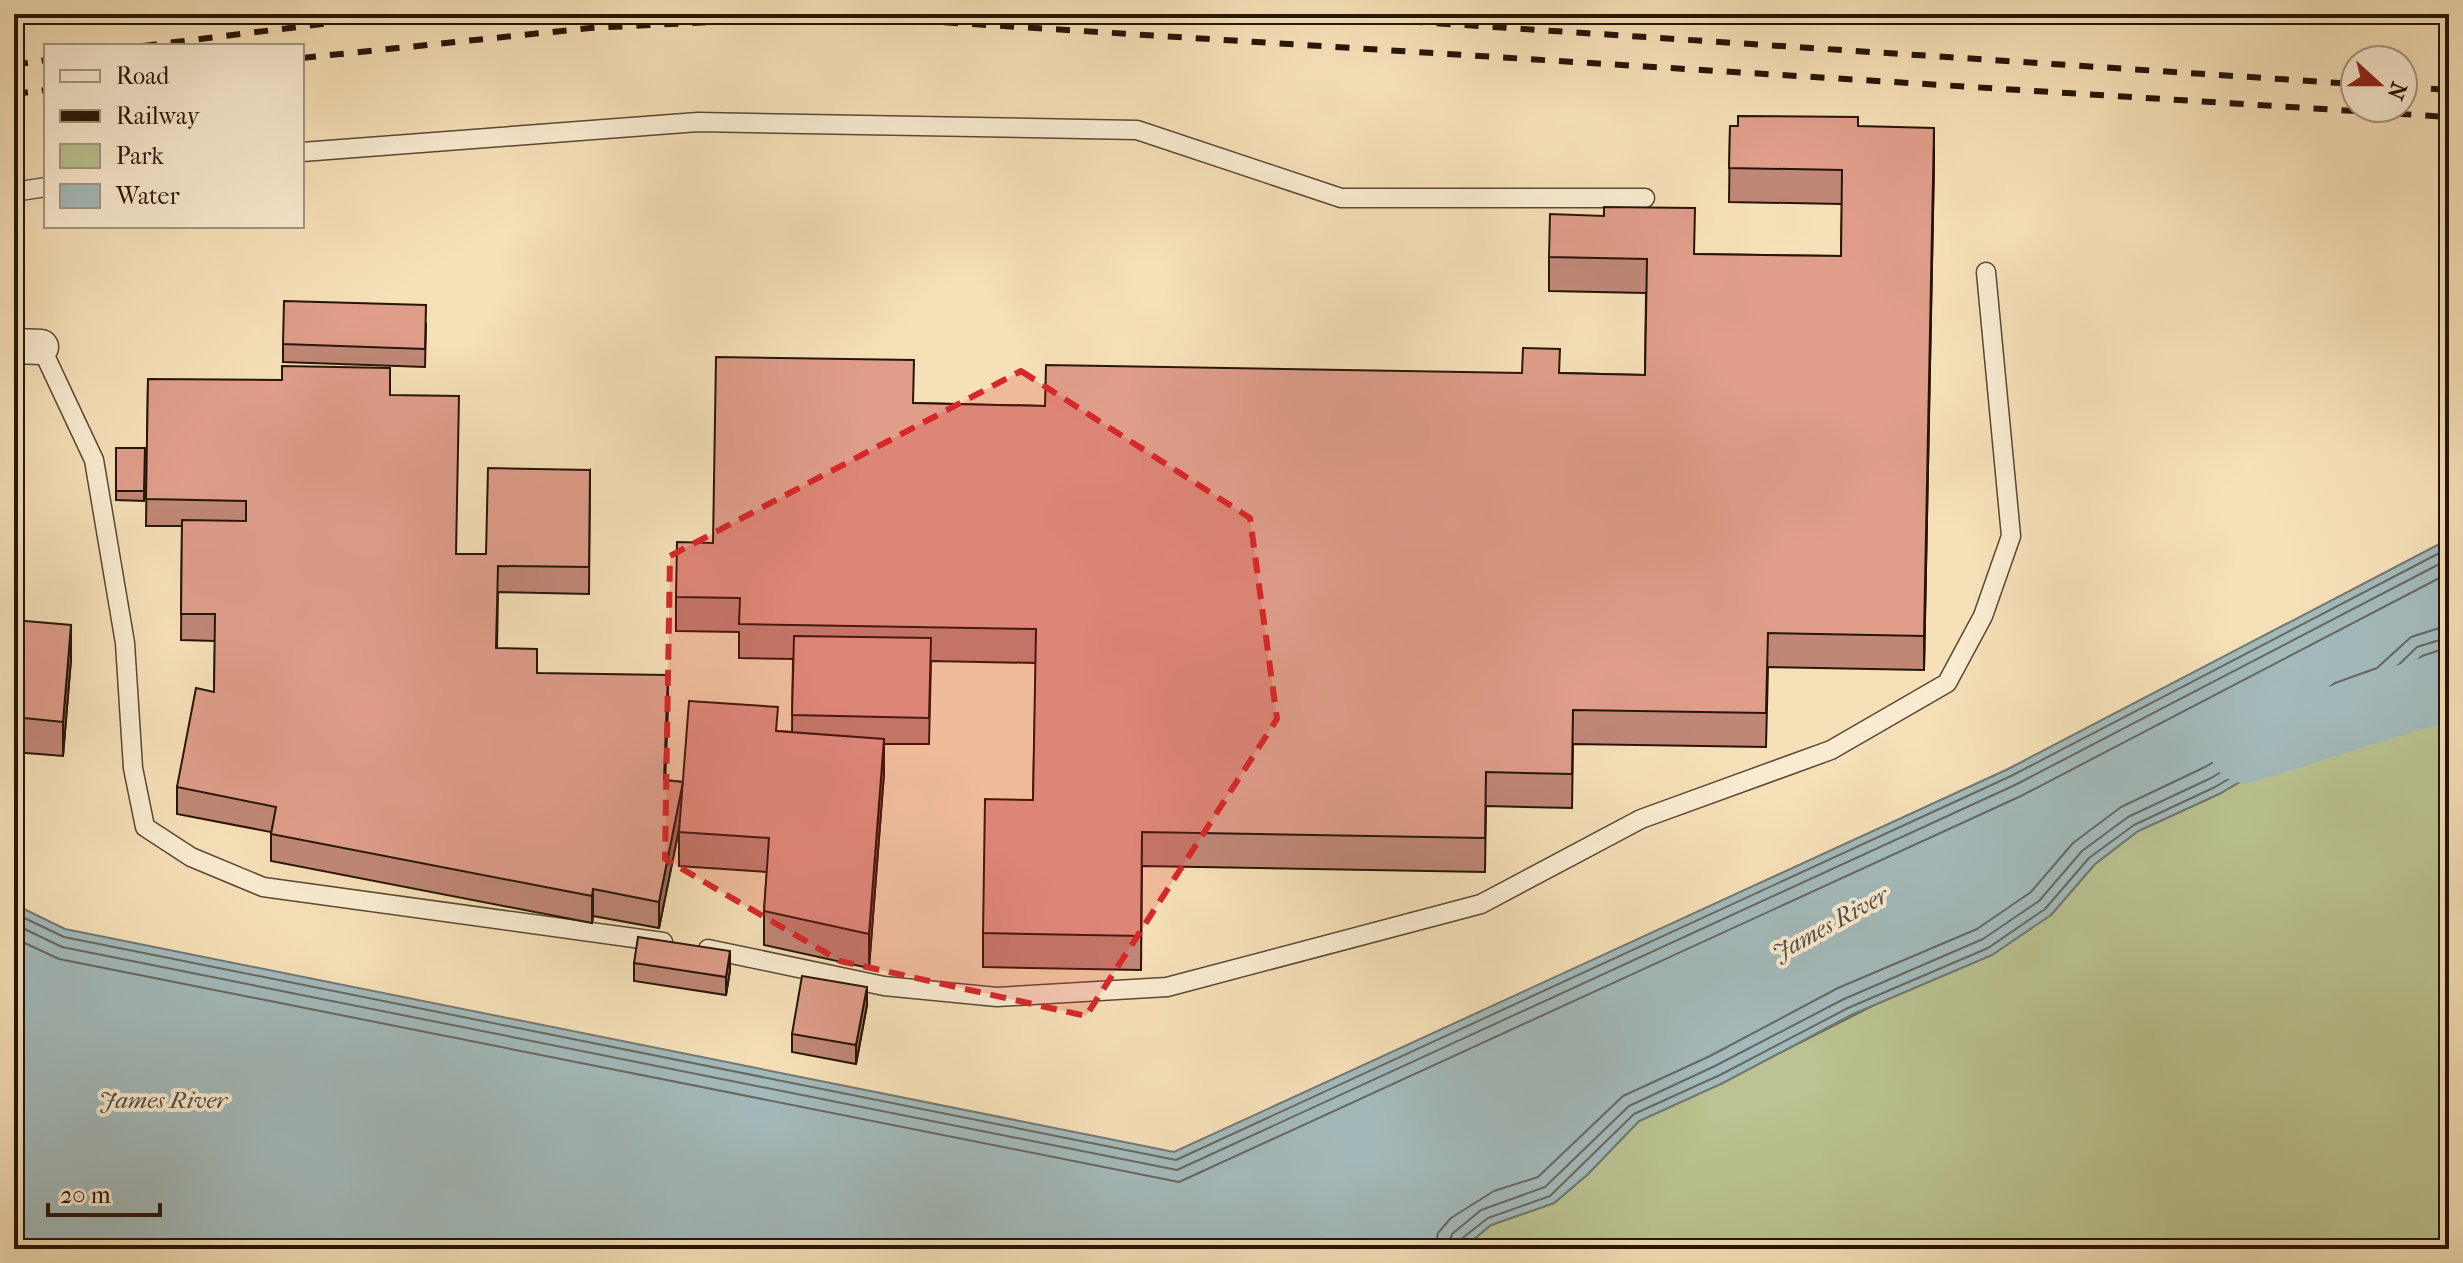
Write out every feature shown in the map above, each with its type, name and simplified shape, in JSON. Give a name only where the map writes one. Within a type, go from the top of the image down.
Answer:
[{"type":"lane","points":[[304,152],[698,122],[1137,130],[1341,198],[1645,198]]},
{"type":"lane","points":[[14,192],[44,187]]},
{"type":"lane","points":[[27,346],[94,460],[125,643],[133,768],[145,827],[191,857],[263,887],[641,938],[761,958],[884,986],[997,997],[1167,987],[1481,904],[1641,819],[1831,750],[1947,683],[1983,616],[2011,536],[1986,272]]},
{"type":"highlighted area","points":[[1021,371],[1250,518],[1277,719],[1086,1016],[840,961],[665,859],[670,556]]},
{"type":"green space","points":[[2449,654],[2449,1249],[1462,1249],[1491,1225],[1554,1203],[1588,1174],[1639,1121],[1723,1082],[2051,915],[2095,864],[2138,831],[2219,794],[2301,746],[2349,709],[2393,695],[2426,663]]},
{"type":"water","name":"James River","points":[[2449,539],[2449,654],[2426,663],[2393,695],[2349,709],[2301,746],[2219,794],[2138,831],[2095,864],[2051,915],[1992,955],[1851,1015],[1723,1083],[1639,1121],[1588,1174],[1554,1203],[1491,1225],[1462,1249],[14,1249],[14,904],[65,929],[1174,1152],[2008,769]]},
{"type":"building","points":[[1738,116],[1858,117],[1858,126],[1934,128],[1924,636],[1768,633],[1766,713],[1573,710],[1572,774],[1486,772],[1485,838],[1142,832],[1141,936],[983,933],[985,799],[1033,800],[1036,629],[739,624],[740,598],[676,597],[677,542],[713,543],[716,357],[914,360],[913,403],[1045,406],[1046,365],[1522,373],[1523,348],[1560,349],[1559,373],[1645,375],[1647,259],[1549,257],[1550,214],[1604,216],[1604,207],[1695,208],[1694,254],[1841,256],[1842,170],[1729,168],[1730,126],[1738,126]]},
{"type":"building","points":[[284,301],[426,305],[425,349],[283,344]]},
{"type":"building","points":[[282,366],[390,368],[390,395],[459,396],[456,554],[486,554],[488,468],[590,470],[589,567],[498,566],[496,648],[537,649],[537,673],[668,675],[664,780],[683,782],[659,902],[593,889],[592,896],[271,834],[276,807],[177,787],[196,688],[214,692],[215,614],[181,614],[182,520],[246,521],[246,501],[146,499],[148,379],[282,380]]},
{"type":"building","points":[[116,448],[145,448],[144,491],[116,491]]},
{"type":"building","points":[[14,620],[71,625],[63,722],[14,717]]},
{"type":"building","points":[[794,636],[931,638],[929,718],[792,715]]},
{"type":"building","points":[[689,701],[778,707],[776,731],[884,739],[869,934],[764,911],[769,838],[679,832]]},
{"type":"building","points":[[638,937],[730,951],[726,977],[634,963]]},
{"type":"building","points":[[802,976],[867,987],[856,1045],[792,1034]]},
{"type":"waterway","name":"James River","points":[[2244,749],[2449,685]]},
{"type":"railway","points":[[159,44],[403,14]]},
{"type":"railway","points":[[1297,14],[2339,83]]},
{"type":"railway","points":[[304,58],[590,28],[752,20],[939,22],[2449,117]]},
{"type":"railway","points":[[14,65],[44,60]]},
{"type":"railway","points":[[2419,88],[2449,90]]},
{"type":"railway","points":[[14,94],[44,90]]}]
